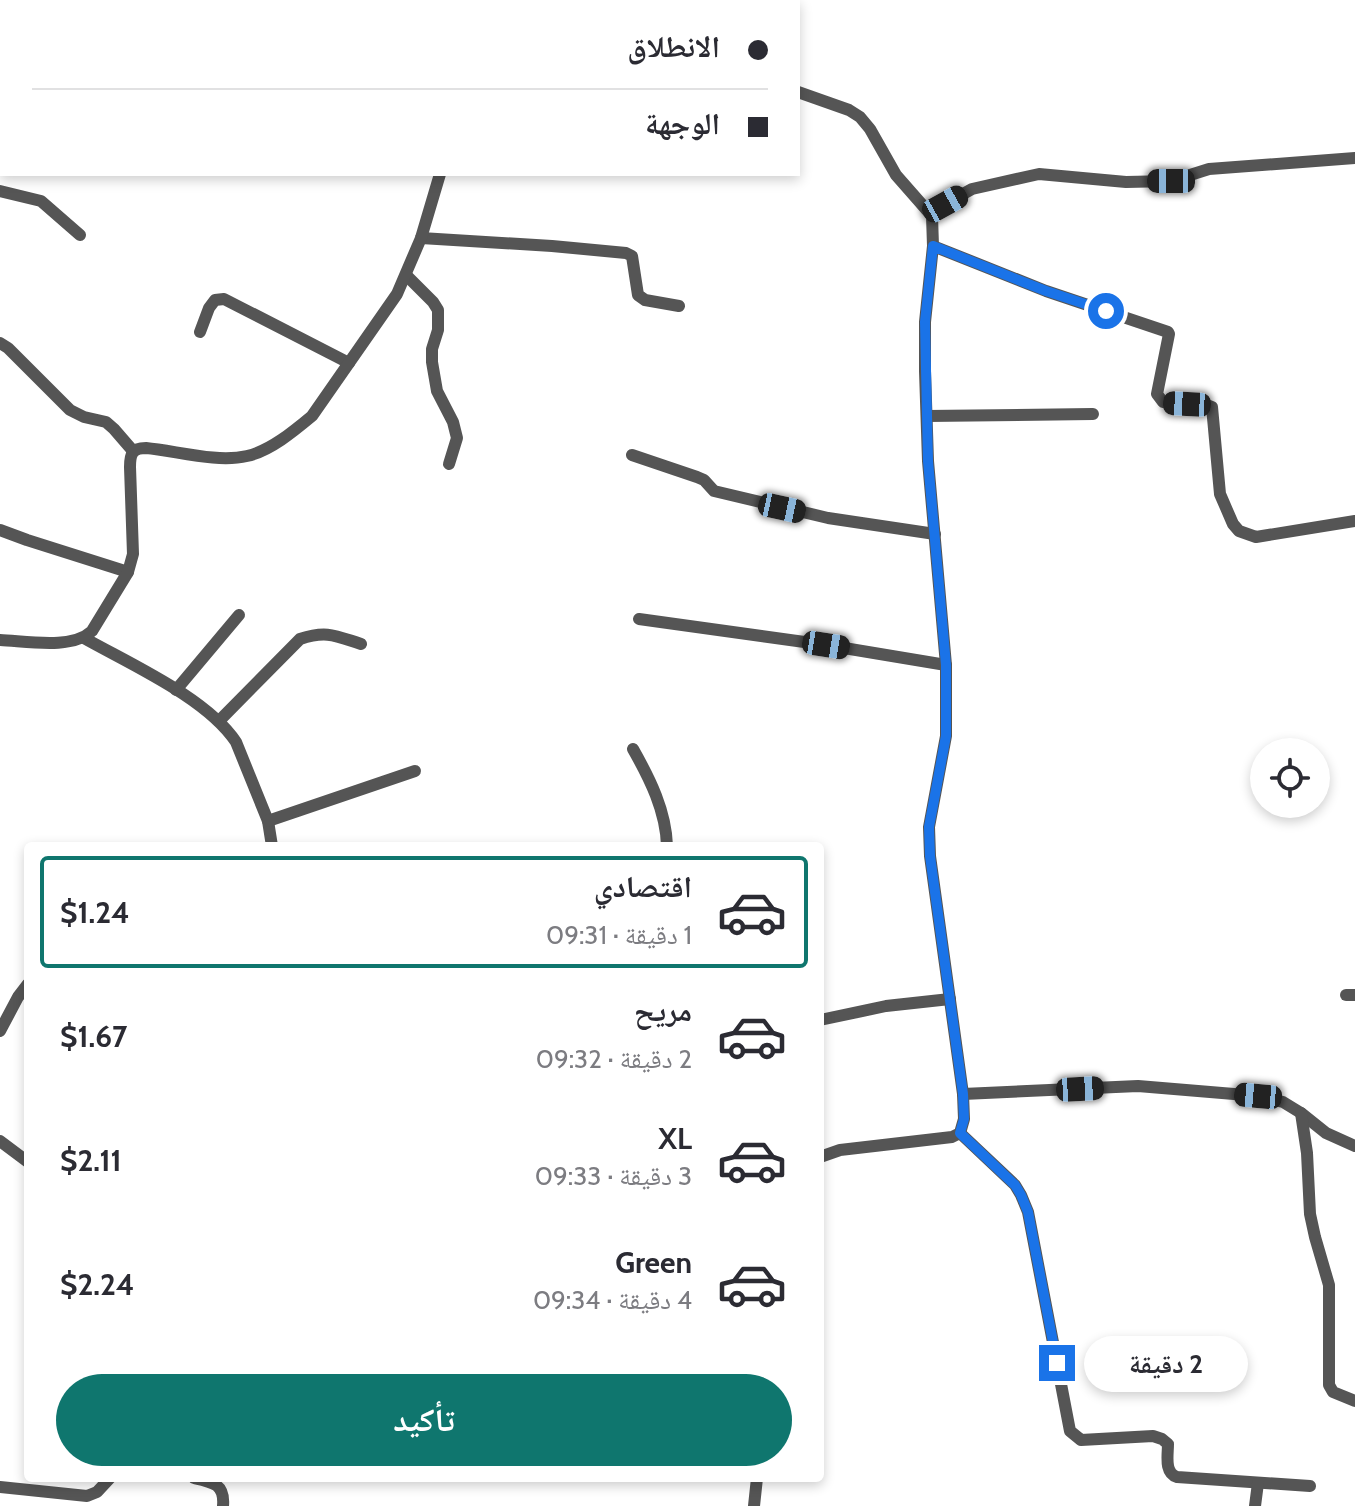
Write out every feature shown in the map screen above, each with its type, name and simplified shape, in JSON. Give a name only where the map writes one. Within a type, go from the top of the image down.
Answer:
[{"type":"street","points":[[800,93],[860,117],[896,175],[932,216],[933,246],[925,322],[928,461],[946,665],[946,736],[929,827],[930,856],[964,1119],[960,1133],[952,1137],[840,1150],[824,1156]]},
{"type":"street","points":[[932,216],[945,204],[972,189],[1039,174],[1126,182],[1171,181],[1209,169],[1355,158]]},
{"type":"street","points":[[0,640],[62,642],[84,638],[92,631],[128,572],[133,554],[130,456],[133,451],[146,448],[223,459],[249,456],[278,442],[312,416],[397,294],[421,238],[439,176]]},
{"type":"street","points":[[0,191],[41,201],[80,235]]},
{"type":"street","points":[[421,238],[626,253],[632,256],[635,263],[638,295],[645,300],[679,306]]},
{"type":"street","points":[[933,246],[1046,291],[1168,332],[1157,394],[1163,402],[1212,407],[1220,494],[1239,531],[1256,537],[1355,521]]},
{"type":"street","points":[[406,275],[438,310],[432,362],[437,391],[453,422],[457,438],[449,464]]},
{"type":"street","points":[[200,332],[209,308],[215,300],[224,299],[349,363]]},
{"type":"street","points":[[0,343],[70,410],[106,422],[133,451]]},
{"type":"street","points":[[927,416],[1093,414]]},
{"type":"street","points":[[632,455],[704,480],[714,491],[828,518],[935,534]]},
{"type":"street","points":[[0,530],[128,572]]},
{"type":"street","points":[[176,690],[239,615]]},
{"type":"street","points":[[639,619],[946,665]]},
{"type":"street","points":[[219,721],[300,639],[328,633],[361,644]]},
{"type":"street","points":[[84,638],[176,690],[219,721],[236,742],[268,821],[271,842]]},
{"type":"street","points":[[633,749],[665,819],[667,842]]},
{"type":"street","points":[[268,821],[415,771]]},
{"type":"street","points":[[0,1031],[24,989]]},
{"type":"street","points":[[824,1019],[886,1006],[950,999]]},
{"type":"street","points":[[963,1094],[1138,1086],[1258,1096],[1283,1102],[1326,1133],[1355,1146]]},
{"type":"street","points":[[1301,1113],[1307,1153],[1310,1214],[1329,1285],[1329,1385],[1333,1392],[1355,1401]]},
{"type":"street","points":[[960,1133],[1015,1185],[1028,1212],[1070,1431],[1081,1440],[1157,1437],[1168,1444],[1168,1471],[1173,1477],[1310,1486]]},
{"type":"street","points":[[0,1141],[24,1159]]},
{"type":"street","points":[[0,1487],[87,1496],[97,1492],[106,1482]]},
{"type":"street","points":[[211,1482],[219,1486],[224,1495],[223,1506]]},
{"type":"street","points":[[754,1506],[757,1482]]},
{"type":"street","points":[[1255,1506],[1258,1483]]},
{"type":"route","points":[[1057,1363],[1028,1212],[1021,1195],[1015,1185],[960,1133],[964,1119],[963,1094],[930,856],[929,827],[946,736],[946,665],[928,461],[925,322],[933,246],[1106,311]]}]
